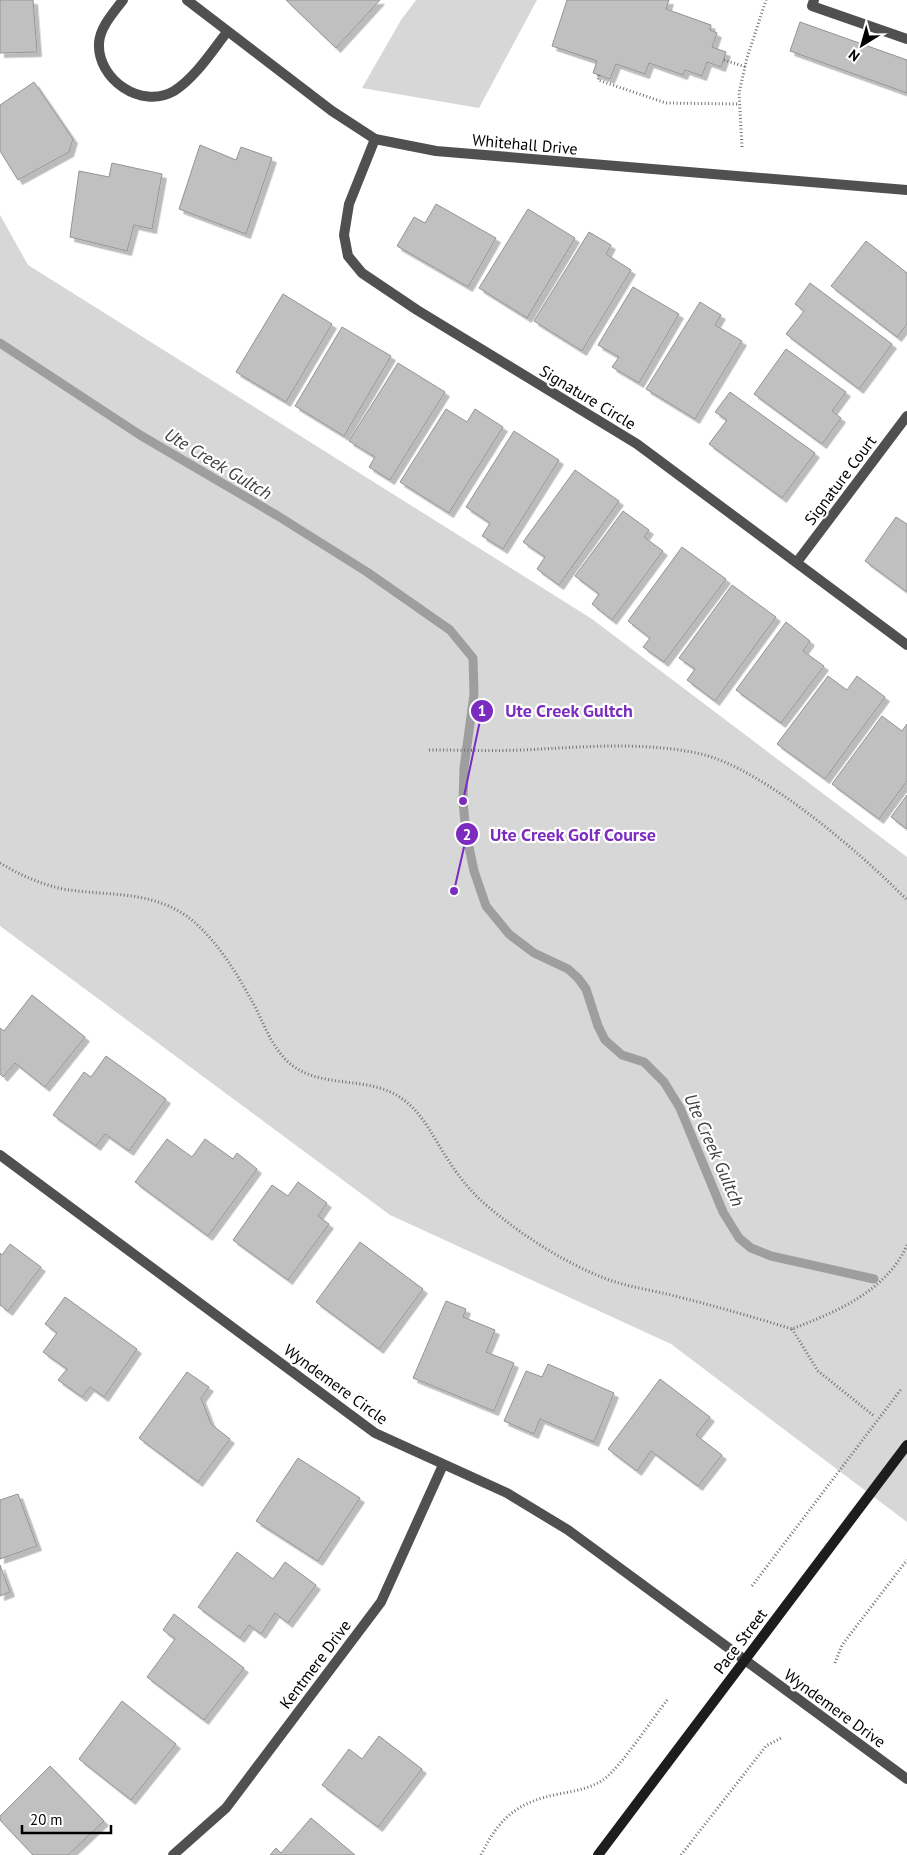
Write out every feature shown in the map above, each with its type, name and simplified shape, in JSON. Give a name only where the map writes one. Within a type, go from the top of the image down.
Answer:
[{"type":"main road","name":"Pace Street","points":[[598,1855],[907,1445]]},
{"type":"street","points":[[123,0],[102,31],[99,42],[100,56],[105,68],[118,83],[143,98],[158,97],[173,92],[188,79],[227,32]]},
{"type":"street","name":"Whitehall Drive","points":[[187,0],[332,111],[375,139],[436,151],[907,190]]},
{"type":"street","points":[[814,0],[812,6],[907,39]]},
{"type":"street","name":"Signature Circle","points":[[375,139],[349,204],[344,235],[348,256],[362,273],[417,310],[637,444],[907,645]]},
{"type":"street","name":"Signature Court","points":[[797,562],[907,416]]},
{"type":"street","name":"Wyndemere Circle","points":[[0,1155],[374,1432],[537,1509],[744,1660]]},
{"type":"street","name":"Kentmere Drive","points":[[173,1855],[226,1808],[381,1602],[443,1465]]},
{"type":"street","name":"Wyndemere Drive","points":[[744,1660],[907,1779]]},
{"type":"path","points":[[742,147],[739,104],[746,67],[766,0]]},
{"type":"path","points":[[724,60],[746,67]]},
{"type":"path","points":[[599,75],[598,80],[666,103],[739,104]]},
{"type":"path","points":[[429,750],[483,751],[633,746],[678,750],[716,759],[751,775],[774,790],[856,853],[907,900]]},
{"type":"path","points":[[0,863],[41,884],[65,889],[107,892],[152,900],[167,904],[186,916],[201,928],[218,948],[248,994],[266,1032],[285,1059],[294,1067],[320,1078],[382,1088],[401,1097],[427,1125],[452,1166],[477,1196],[518,1230],[555,1254],[619,1283],[702,1303],[792,1329],[822,1317],[880,1282],[896,1266],[907,1245]]},
{"type":"path","points":[[792,1329],[818,1371],[874,1416]]},
{"type":"path","points":[[752,1586],[902,1388]]},
{"type":"path","points":[[835,1663],[842,1645],[907,1560]]},
{"type":"path","points":[[481,1855],[500,1822],[519,1807],[551,1796],[581,1790],[609,1775],[668,1699]]},
{"type":"path","points":[[681,1855],[766,1746],[781,1738]]},
{"type":"shaded area","points":[[416,0],[537,0],[479,108],[362,88],[401,20]]},
{"type":"shaded area","points":[[0,215],[28,265],[592,619],[907,857],[907,1522],[671,1344],[390,1215],[0,926]]},
{"type":"building","points":[[0,0],[33,0],[37,52],[0,53]]},
{"type":"building","points":[[286,0],[380,0],[336,48]]},
{"type":"building","points":[[567,0],[669,0],[666,9],[711,25],[710,30],[717,33],[712,47],[726,52],[721,67],[707,62],[702,76],[685,70],[683,75],[649,63],[645,74],[616,64],[610,79],[593,73],[597,61],[552,46]]},
{"type":"building","points":[[800,22],[907,60],[907,93],[790,51]]},
{"type":"building","points":[[34,82],[73,139],[69,152],[18,180],[0,151],[0,105]]},
{"type":"building","points":[[200,145],[236,160],[241,147],[272,158],[246,234],[179,209]]},
{"type":"building","points":[[112,163],[162,174],[152,229],[134,225],[127,251],[70,237],[79,171],[109,177]]},
{"type":"building","points":[[436,204],[496,238],[468,287],[397,246],[414,217],[425,223]]},
{"type":"building","points":[[528,209],[575,238],[527,318],[479,288]]},
{"type":"building","points":[[589,232],[611,245],[606,254],[631,270],[582,351],[534,321]]},
{"type":"building","points":[[866,241],[907,273],[907,324],[897,337],[831,286]]},
{"type":"building","points":[[810,283],[892,344],[859,389],[786,334],[804,311],[795,304]]},
{"type":"building","points":[[633,287],[679,314],[639,383],[612,367],[619,357],[598,345]]},
{"type":"building","points":[[283,294],[332,324],[286,402],[236,372]]},
{"type":"building","points":[[700,302],[721,315],[715,325],[742,341],[695,419],[646,389]]},
{"type":"building","points":[[342,327],[391,356],[344,436],[295,406]]},
{"type":"building","points":[[786,349],[846,392],[832,411],[841,418],[822,444],[754,394]]},
{"type":"building","points":[[398,363],[445,392],[390,480],[369,467],[375,457],[349,441]]},
{"type":"building","points":[[730,392],[815,453],[782,498],[709,444],[727,420],[715,412]]},
{"type":"building","points":[[446,409],[467,422],[475,409],[503,427],[449,513],[400,482]]},
{"type":"building","points":[[514,431],[559,460],[503,549],[482,536],[490,523],[466,507]]},
{"type":"building","points":[[575,470],[619,501],[559,585],[537,569],[545,557],[523,542]]},
{"type":"building","points":[[623,511],[649,530],[644,537],[663,551],[612,620],[592,604],[599,594],[575,576]]},
{"type":"building","points":[[896,517],[907,524],[907,592],[865,561]]},
{"type":"building","points":[[682,547],[726,579],[664,662],[643,647],[650,638],[628,621]]},
{"type":"building","points":[[732,585],[776,617],[715,701],[687,680],[695,669],[679,658]]},
{"type":"building","points":[[786,622],[810,641],[803,651],[824,666],[781,723],[736,690]]},
{"type":"building","points":[[828,676],[847,690],[857,676],[885,697],[825,779],[777,744]]},
{"type":"building","points":[[882,716],[902,731],[907,724],[907,781],[879,819],[832,784]]},
{"type":"building","points":[[907,795],[907,829],[891,817]]},
{"type":"building","points":[[32,995],[85,1037],[45,1087],[15,1063],[3,1077],[0,1074],[0,1028],[4,1031]]},
{"type":"building","points":[[106,1056],[166,1099],[129,1151],[105,1134],[96,1146],[53,1115],[84,1072],[91,1077]]},
{"type":"building","points":[[167,1139],[192,1157],[205,1139],[233,1159],[237,1153],[257,1169],[208,1236],[135,1182]]},
{"type":"building","points":[[298,1182],[327,1203],[318,1216],[329,1224],[288,1280],[233,1240],[272,1185],[288,1196]]},
{"type":"building","points":[[360,1242],[423,1289],[379,1349],[316,1302]]},
{"type":"building","points":[[10,1244],[41,1267],[8,1311],[0,1305],[0,1253],[2,1255]]},
{"type":"building","points":[[65,1297],[137,1349],[104,1397],[90,1387],[82,1397],[58,1380],[67,1369],[43,1352],[57,1333],[45,1324]]},
{"type":"building","points":[[446,1301],[466,1309],[463,1317],[495,1330],[486,1352],[514,1363],[494,1411],[413,1378]]},
{"type":"building","points":[[548,1364],[614,1393],[594,1442],[540,1419],[534,1434],[504,1421],[526,1371],[542,1377]]},
{"type":"building","points":[[187,1372],[209,1387],[201,1398],[211,1424],[230,1439],[198,1482],[139,1438]]},
{"type":"building","points":[[660,1379],[710,1417],[696,1435],[722,1455],[698,1486],[651,1451],[637,1471],[608,1449]]},
{"type":"building","points":[[298,1458],[360,1498],[318,1561],[256,1521]]},
{"type":"building","points":[[18,1494],[37,1546],[0,1559],[0,1500]]},
{"type":"building","points":[[237,1552],[273,1579],[285,1562],[316,1585],[288,1623],[275,1613],[261,1634],[249,1625],[240,1638],[198,1607]]},
{"type":"building","points":[[0,1565],[10,1592],[0,1596]]},
{"type":"building","points":[[174,1614],[244,1668],[204,1720],[147,1677],[175,1639],[163,1630]]},
{"type":"building","points":[[122,1701],[176,1744],[131,1800],[79,1759]]},
{"type":"building","points":[[379,1736],[422,1769],[378,1827],[322,1785],[349,1749],[362,1759]]},
{"type":"building","points":[[50,1766],[104,1821],[68,1855],[33,1855],[0,1820],[0,1816]]},
{"type":"building","points":[[311,1818],[355,1855],[270,1855],[276,1848],[281,1853]]},
{"type":"waterway","name":"Ute Creek Gultch","points":[[0,343],[140,435],[278,516],[367,572],[450,630],[473,658],[474,694],[464,768],[463,801],[466,833],[474,871],[486,906],[509,934],[534,953],[568,969],[578,978],[586,989],[598,1026],[605,1040],[622,1055],[644,1062],[664,1082],[680,1108],[723,1212],[739,1238],[751,1248],[771,1256],[874,1279]]},
{"type":"place","name":"Ute Creek Gultch","points":[[463,801]]},
{"type":"place","name":"Ute Creek Golf Course","points":[[454,891]]}]
